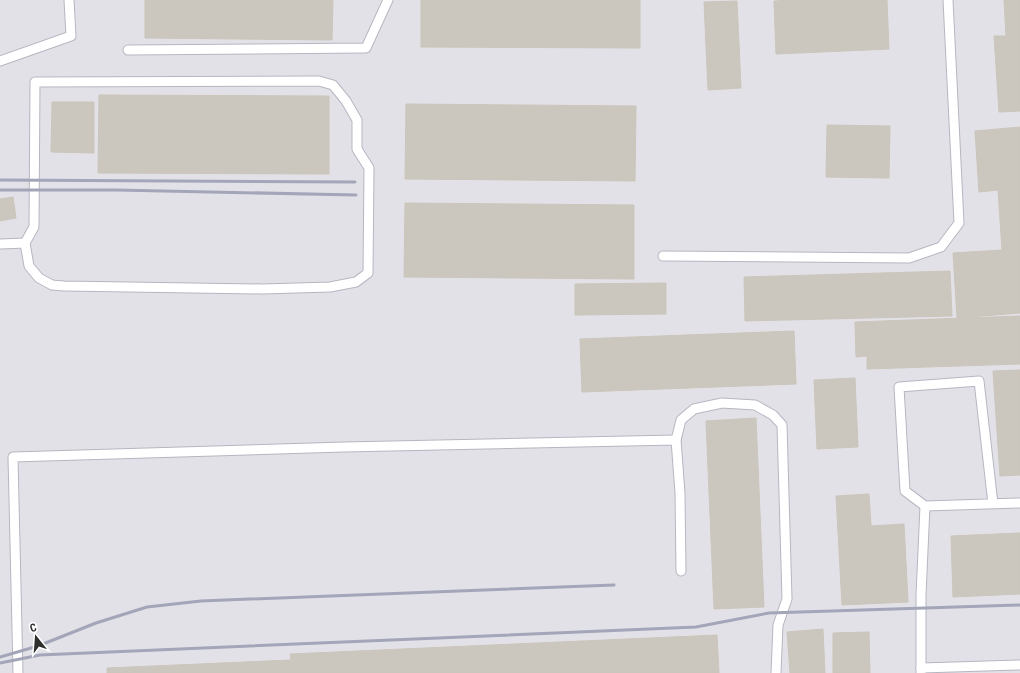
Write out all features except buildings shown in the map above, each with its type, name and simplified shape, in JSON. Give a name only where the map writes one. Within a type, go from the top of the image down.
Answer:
[{"type":"lane","points":[[0,61],[71,36],[69,0]]},
{"type":"lane","points":[[128,50],[366,48],[388,0]]},
{"type":"lane","points":[[663,256],[909,258],[941,247],[959,223],[948,0]]},
{"type":"lane","points":[[319,81],[333,85],[357,120],[357,149],[369,168],[368,273],[356,282],[330,287],[263,289],[58,285],[39,278],[29,266],[25,243],[34,227],[35,82],[319,81]]},
{"type":"lane","points":[[0,244],[25,243]]},
{"type":"lane","points":[[993,504],[979,381],[899,387],[905,491],[925,506],[993,504],[1020,503]]},
{"type":"lane","points":[[681,571],[680,493],[676,440],[681,420],[694,409],[722,403],[755,405],[773,415],[782,425],[787,599],[778,625],[776,673]]},
{"type":"lane","points":[[18,673],[13,457],[344,447],[676,440]]},
{"type":"lane","points":[[925,506],[921,595],[921,671],[1020,665]]},
{"type":"shaded area","points":[[0,0],[1020,0],[1020,673],[0,673]]},
{"type":"railway","points":[[0,180],[355,182]]},
{"type":"railway","points":[[0,190],[116,190],[356,195]]},
{"type":"railway","points":[[0,657],[38,646],[96,623],[147,607],[201,601],[614,585]]},
{"type":"railway","points":[[0,663],[40,655],[696,627],[769,613],[1020,605]]}]
